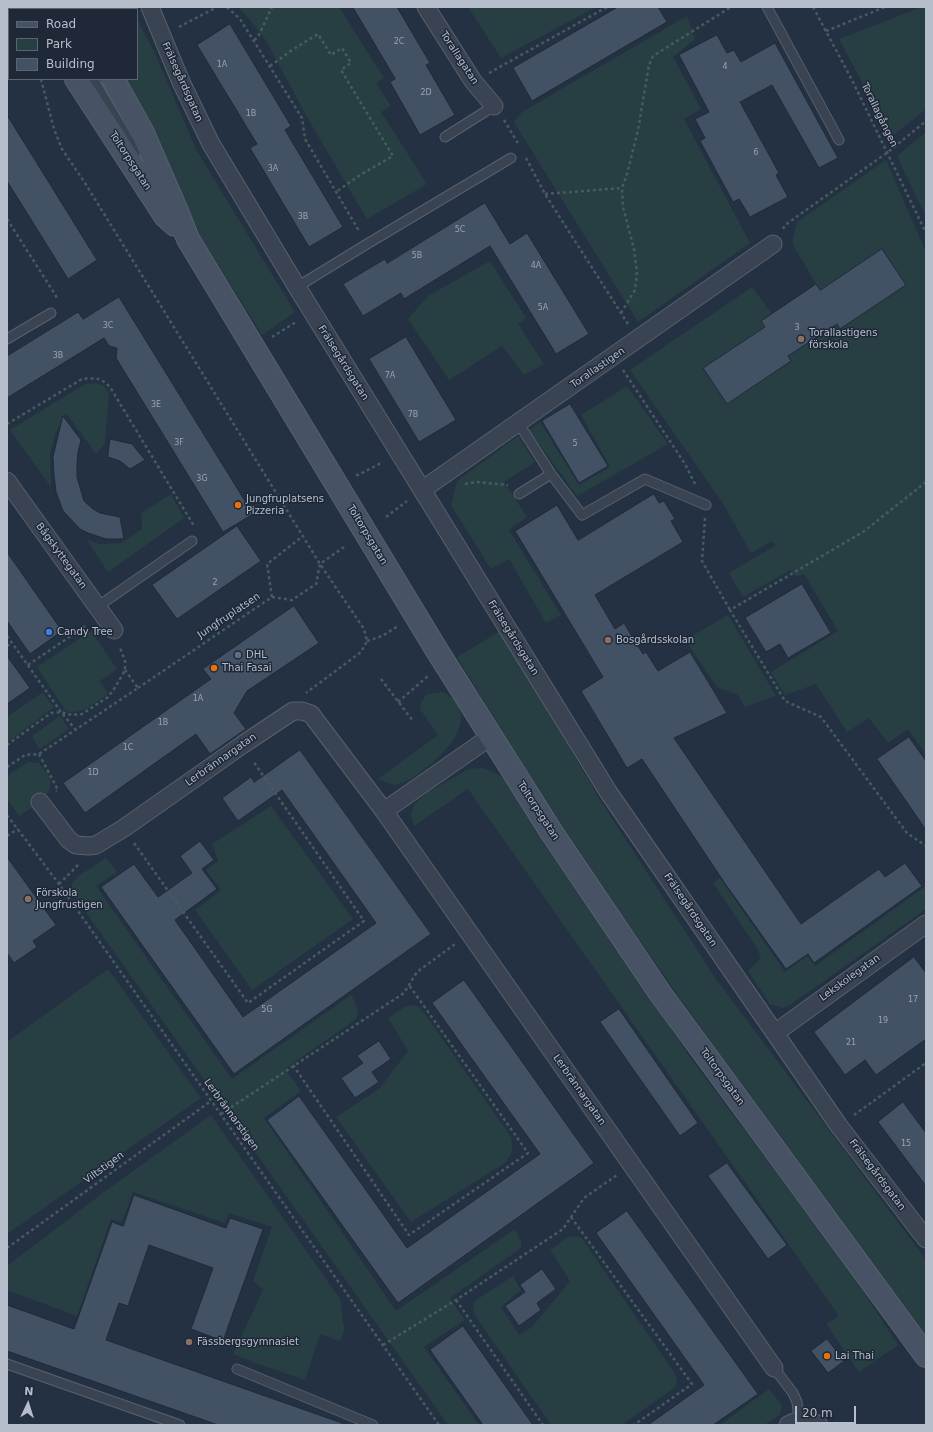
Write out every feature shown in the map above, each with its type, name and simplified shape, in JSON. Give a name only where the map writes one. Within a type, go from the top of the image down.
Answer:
[{"type":"street","name":"Frälsegårdsgatan","points":[[150,7],[181,82],[211,144],[297,288],[609,793],[839,1126],[926,1240]]},
{"type":"street","name":"Torallagatan","points":[[426,7],[472,82],[494,106]]},
{"type":"street","name":"Toltorpsgatan","points":[[77,80],[165,216],[188,240]]},
{"type":"street","name":"Toltorpsgatan","points":[[114,80],[143,133],[188,240],[490,737],[552,833],[660,993],[926,1356]]},
{"type":"street","name":"Torallastigen","points":[[422,490],[519,424],[773,244]]},
{"type":"street","name":"Bågskyttegatan","points":[[7,481],[114,630]]},
{"type":"street","name":"Lerbrännargatan","points":[[88,846],[96,844],[124,828],[293,711],[302,711],[311,714],[384,811],[774,1368]]},
{"type":"street","points":[[384,811],[490,737]]},
{"type":"street","points":[[40,802],[69,840],[76,845],[88,846]]},
{"type":"street","name":"Lekskolegatan","points":[[775,1033],[926,924]]},
{"type":"street","points":[[794,1423],[814,1422],[818,1425]]},
{"type":"lane","points":[[766,7],[840,140]]},
{"type":"lane","points":[[94,80],[140,159]]},
{"type":"lane","points":[[445,137],[494,106]]},
{"type":"lane","points":[[297,288],[367,244],[511,158]]},
{"type":"lane","points":[[152,179],[188,240]]},
{"type":"lane","points":[[7,339],[51,313]]},
{"type":"lane","points":[[519,424],[551,474],[582,515],[645,479],[706,505]]},
{"type":"lane","points":[[519,494],[551,474]]},
{"type":"lane","points":[[100,611],[192,541]]},
{"type":"lane","points":[[7,1364],[180,1425]]},
{"type":"lane","points":[[774,1368],[793,1393],[797,1402],[794,1423]]},
{"type":"lane","points":[[237,1369],[372,1425]]},
{"type":"path","points":[[162,36],[218,7]]},
{"type":"path","points":[[227,7],[240,19],[302,118],[305,139],[367,244]]},
{"type":"path","points":[[254,40],[258,37],[272,7]]},
{"type":"path","points":[[472,82],[607,7]]},
{"type":"path","points":[[621,313],[635,290],[637,272],[634,249],[623,207],[622,188],[638,130],[648,65],[653,56],[732,7]]},
{"type":"path","name":"Torallagången","points":[[812,7],[852,80],[926,233]]},
{"type":"path","points":[[826,31],[885,7]]},
{"type":"path","points":[[270,66],[318,34],[331,55],[342,48],[352,63],[341,70],[393,156],[360,175],[336,192]]},
{"type":"path","points":[[41,80],[54,129],[62,148],[320,564],[364,629],[367,641],[361,652],[306,692],[302,711]]},
{"type":"path","points":[[773,244],[786,225],[888,152],[926,121]]},
{"type":"path","points":[[512,133],[519,147]]},
{"type":"path","points":[[523,153],[545,194],[639,339]]},
{"type":"path","points":[[545,194],[622,188]]},
{"type":"path","points":[[7,219],[56,296],[56,309],[51,313]]},
{"type":"path","points":[[272,337],[312,312]]},
{"type":"path","points":[[7,424],[82,380],[96,378],[103,380],[110,386],[192,522],[195,530],[195,537],[192,541]]},
{"type":"path","points":[[358,475],[371,468]]},
{"type":"path","points":[[438,480],[446,487],[476,482],[508,485],[519,494]]},
{"type":"path","points":[[926,482],[863,532],[730,610],[785,700],[822,717],[907,833],[926,846]]},
{"type":"path","points":[[386,517],[422,490]]},
{"type":"path","points":[[272,597],[267,564],[303,536]]},
{"type":"path","points":[[320,564],[344,547]]},
{"type":"path","name":"Jungfruplatsen","points":[[39,754],[272,597],[292,600],[316,584],[320,564]]},
{"type":"path","points":[[28,665],[100,611]]},
{"type":"path","points":[[367,641],[382,636],[396,628]]},
{"type":"path","points":[[7,744],[51,713],[62,712],[72,715],[82,714],[108,697],[125,670],[125,661],[114,630]]},
{"type":"path","points":[[7,636],[76,730]]},
{"type":"path","points":[[7,646],[12,643]]},
{"type":"path","points":[[398,702],[428,677],[429,669]]},
{"type":"path","points":[[125,670],[138,688]]},
{"type":"path","points":[[381,679],[412,721]]},
{"type":"path","points":[[124,828],[248,1003],[364,921],[242,745]]},
{"type":"path","points":[[7,767],[25,755],[39,754],[58,790],[40,802]]},
{"type":"path","name":"Lerbrännarstigen","points":[[7,815],[59,884],[440,1425]]},
{"type":"path","points":[[7,836],[18,829]]},
{"type":"path","points":[[59,884],[81,862],[88,846]]},
{"type":"path","points":[[221,1114],[292,1065],[404,993],[417,972],[470,934]]},
{"type":"path","points":[[292,1065],[409,1235],[528,1153],[409,985]]},
{"type":"path","points":[[839,1126],[926,1063]]},
{"type":"path","name":"Viltstigen","points":[[7,1248],[211,1101]]},
{"type":"path","points":[[383,1345],[456,1300],[563,1229],[584,1198],[631,1165]]},
{"type":"path","points":[[571,1217],[692,1384],[634,1425]]},
{"type":"path","points":[[456,1300],[543,1425]]},
{"type":"green space","points":[[238,7],[339,7],[384,78],[376,83],[391,106],[381,112],[427,184],[367,219],[307,117],[265,39]]},
{"type":"green space","points":[[468,7],[596,7],[501,58]]},
{"type":"green space","points":[[922,7],[926,7],[926,109],[891,137],[839,39]]},
{"type":"green space","points":[[687,16],[695,39],[673,57],[701,109],[684,119],[750,243],[638,322],[514,122],[522,112]]},
{"type":"green space","points":[[138,22],[154,51],[197,151],[295,312],[262,335],[188,216],[125,80],[138,80]]},
{"type":"green space","points":[[926,132],[926,217],[897,156]]},
{"type":"green space","points":[[886,160],[926,252],[926,754],[908,729],[888,743],[869,718],[847,732],[816,684],[785,695],[771,672],[838,631],[804,574],[796,577],[790,570],[743,597],[729,573],[776,545],[772,541],[751,553],[722,502],[630,370],[752,287],[772,314],[816,284],[792,243],[797,222]]},
{"type":"green space","points":[[490,261],[526,318],[518,324],[544,364],[524,375],[502,346],[449,380],[408,319],[428,296]]},
{"type":"green space","points":[[96,383],[104,386],[109,394],[105,443],[96,454],[66,413],[55,434],[50,455],[51,487],[10,430],[85,384]]},
{"type":"green space","points":[[627,386],[668,444],[577,496],[529,430],[540,422],[579,485],[610,467],[581,415]]},
{"type":"green space","points":[[518,436],[535,462],[504,482],[527,517],[509,530],[561,615],[546,623],[509,559],[491,569],[451,505],[457,481]]},
{"type":"green space","points":[[171,494],[184,518],[108,572],[87,540],[99,544],[121,543],[142,529],[141,513]]},
{"type":"green space","points":[[728,615],[776,696],[745,707],[738,695],[717,687],[685,640]]},
{"type":"green space","points":[[91,631],[117,669],[100,681],[108,694],[83,710],[77,712],[66,711],[37,667]]},
{"type":"green space","points":[[500,631],[602,803],[716,979],[926,1260],[926,1336],[755,1105],[567,837],[457,657]]},
{"type":"green space","points":[[43,692],[54,707],[7,743],[7,717]]},
{"type":"green space","points":[[443,692],[455,702],[461,714],[460,726],[455,738],[436,760],[407,781],[394,785],[378,779],[438,735],[420,709],[421,702],[427,694]]},
{"type":"green space","points":[[60,716],[69,729],[39,749],[32,736]]},
{"type":"green space","points":[[28,762],[39,763],[47,773],[50,779],[49,791],[35,806],[19,816],[7,799],[7,776]]},
{"type":"green space","points":[[484,768],[498,774],[511,786],[689,1056],[847,1267],[898,1345],[859,1372],[826,1324],[839,1316],[468,789],[414,826],[411,815],[414,804],[427,793],[468,769]]},
{"type":"green space","points":[[271,806],[353,919],[252,990],[195,910],[221,890],[206,870],[218,861],[212,844]]},
{"type":"green space","points":[[106,858],[117,872],[96,886],[232,1079],[351,995],[356,1004],[356,1019],[285,1069],[301,1091],[264,1118],[396,1311],[515,1229],[521,1242],[521,1248],[450,1298],[465,1320],[424,1347],[479,1425],[448,1425],[73,894],[72,884],[77,877]]},
{"type":"green space","points":[[720,878],[785,972],[807,956],[815,966],[926,886],[926,909],[790,1005],[782,1008],[770,1004],[748,971],[761,958],[757,948],[713,883]]},
{"type":"green space","points":[[108,969],[201,1098],[7,1234],[7,1042]]},
{"type":"green space","points":[[414,1005],[419,1007],[425,1014],[511,1137],[512,1148],[510,1157],[505,1163],[411,1222],[336,1117],[379,1089],[408,1051],[388,1018],[406,1006]]},
{"type":"green space","points":[[211,1115],[340,1299],[342,1318],[345,1328],[340,1341],[320,1334],[305,1380],[233,1354],[263,1290],[253,1281],[272,1227],[229,1213],[225,1223],[133,1192],[122,1222],[111,1219],[77,1316],[7,1290],[7,1266],[104,1192]]},
{"type":"green space","points":[[570,1236],[581,1237],[677,1378],[675,1387],[622,1425],[551,1425],[474,1314],[473,1307],[476,1300],[513,1276],[521,1290],[501,1307],[519,1335],[532,1327],[570,1281],[550,1250]]},
{"type":"green space","points":[[769,1389],[782,1405],[780,1415],[764,1425],[720,1425]]},
{"type":"building","points":[[353,7],[397,7],[430,63],[426,65],[455,115],[420,135],[390,82],[395,79]]},
{"type":"building","points":[[618,7],[658,7],[667,22],[532,101],[513,68]]},
{"type":"building","points":[[230,24],[291,126],[285,130],[343,227],[309,247],[250,148],[257,144],[197,45]]},
{"type":"building","points":[[717,35],[727,53],[734,50],[741,62],[775,43],[838,158],[819,168],[772,85],[740,102],[779,173],[776,175],[788,197],[750,217],[739,199],[733,202],[700,141],[705,138],[695,119],[709,112],[679,55]]},
{"type":"building","points":[[7,115],[97,260],[68,279],[7,181]]},
{"type":"building","points":[[485,203],[510,244],[527,233],[589,334],[556,354],[490,246],[404,299],[401,293],[363,316],[343,284],[385,259],[387,263]]},
{"type":"building","points":[[882,249],[906,285],[840,329],[837,324],[788,356],[791,361],[727,404],[703,368],[765,327],[761,321],[816,284],[820,290]]},
{"type":"building","points":[[119,297],[253,514],[223,532],[116,358],[117,348],[109,346],[104,338],[7,398],[7,356],[78,312],[83,319]]},
{"type":"building","points":[[406,337],[456,420],[419,442],[369,359]]},
{"type":"building","points":[[570,404],[608,466],[579,483],[542,421]]},
{"type":"building","points":[[63,416],[81,440],[78,452],[77,477],[84,501],[100,513],[120,517],[124,539],[106,539],[88,533],[80,529],[63,511],[56,492],[53,457]]},
{"type":"building","points":[[110,439],[132,444],[145,460],[130,469],[120,461],[108,457]]},
{"type":"building","points":[[654,494],[659,503],[664,501],[675,519],[671,521],[683,542],[595,595],[615,629],[624,623],[643,654],[646,652],[658,671],[690,652],[727,713],[674,738],[801,924],[879,869],[885,877],[905,863],[922,886],[814,963],[808,954],[786,969],[726,885],[642,759],[627,768],[581,691],[603,677],[515,531],[557,505],[578,540]]},
{"type":"building","points":[[237,526],[261,561],[177,619],[152,585]]},
{"type":"building","points":[[7,552],[62,631],[30,654],[7,621]]},
{"type":"building","points":[[802,584],[831,633],[788,658],[780,644],[766,652],[745,618]]},
{"type":"building","points":[[294,606],[319,643],[247,691],[234,713],[246,729],[210,754],[196,734],[85,813],[63,783],[211,679],[203,669]]},
{"type":"building","points":[[7,656],[30,688],[7,704]]},
{"type":"building","points":[[909,737],[926,761],[926,830],[877,759]]},
{"type":"building","points":[[300,750],[431,934],[234,1074],[101,887],[134,864],[158,897],[192,873],[180,856],[200,841],[214,860],[202,869],[217,889],[175,920],[243,1017],[376,923],[282,790],[238,821],[222,798],[251,777],[254,782]]},
{"type":"building","points":[[7,857],[56,925],[33,941],[37,947],[14,963],[7,953]]},
{"type":"building","points":[[914,957],[926,973],[926,1039],[876,1075],[865,1060],[845,1075],[814,1032]]},
{"type":"building","points":[[464,980],[594,1163],[398,1303],[267,1120],[299,1096],[407,1248],[540,1154],[432,1003]]},
{"type":"building","points":[[619,1009],[698,1123],[680,1136],[600,1022]]},
{"type":"building","points":[[379,1041],[391,1059],[372,1072],[379,1082],[355,1098],[341,1078],[363,1063],[357,1056]]},
{"type":"building","points":[[903,1102],[926,1133],[926,1186],[878,1122]]},
{"type":"building","points":[[727,1163],[787,1245],[768,1259],[708,1176]]},
{"type":"building","points":[[134,1195],[226,1228],[230,1218],[263,1229],[223,1341],[191,1329],[213,1268],[149,1245],[128,1306],[119,1303],[106,1340],[342,1423],[341,1425],[218,1425],[7,1351],[7,1305],[74,1329],[112,1222],[123,1226]]},
{"type":"building","points":[[627,1211],[758,1394],[713,1425],[648,1425],[704,1385],[596,1233]]},
{"type":"building","points":[[542,1269],[556,1289],[537,1303],[541,1310],[519,1326],[505,1306],[525,1292],[520,1285]]},
{"type":"building","points":[[463,1326],[533,1425],[483,1425],[430,1350]]},
{"type":"building","name":"Lai Thai","points":[[827,1339],[844,1361],[828,1373],[811,1351]]},
{"type":"place","name":"Torallastigens förskola","points":[[801,339]]},
{"type":"place","name":"Jungfruplatsens Pizzeria","points":[[238,505]]},
{"type":"place","name":"Candy Tree","points":[[49,632]]},
{"type":"place","name":"Bosgårdsskolan","points":[[608,640]]},
{"type":"place","name":"DHL","points":[[238,655]]},
{"type":"place","name":"Thai Fasai","points":[[214,668]]},
{"type":"place","name":"Förskola Jungfrustigen","points":[[28,899]]},
{"type":"place","name":"Fässbergsgymnasiet","points":[[189,1342]]},
{"type":"place","name":"Lai Thai","points":[[827,1356]]}]
